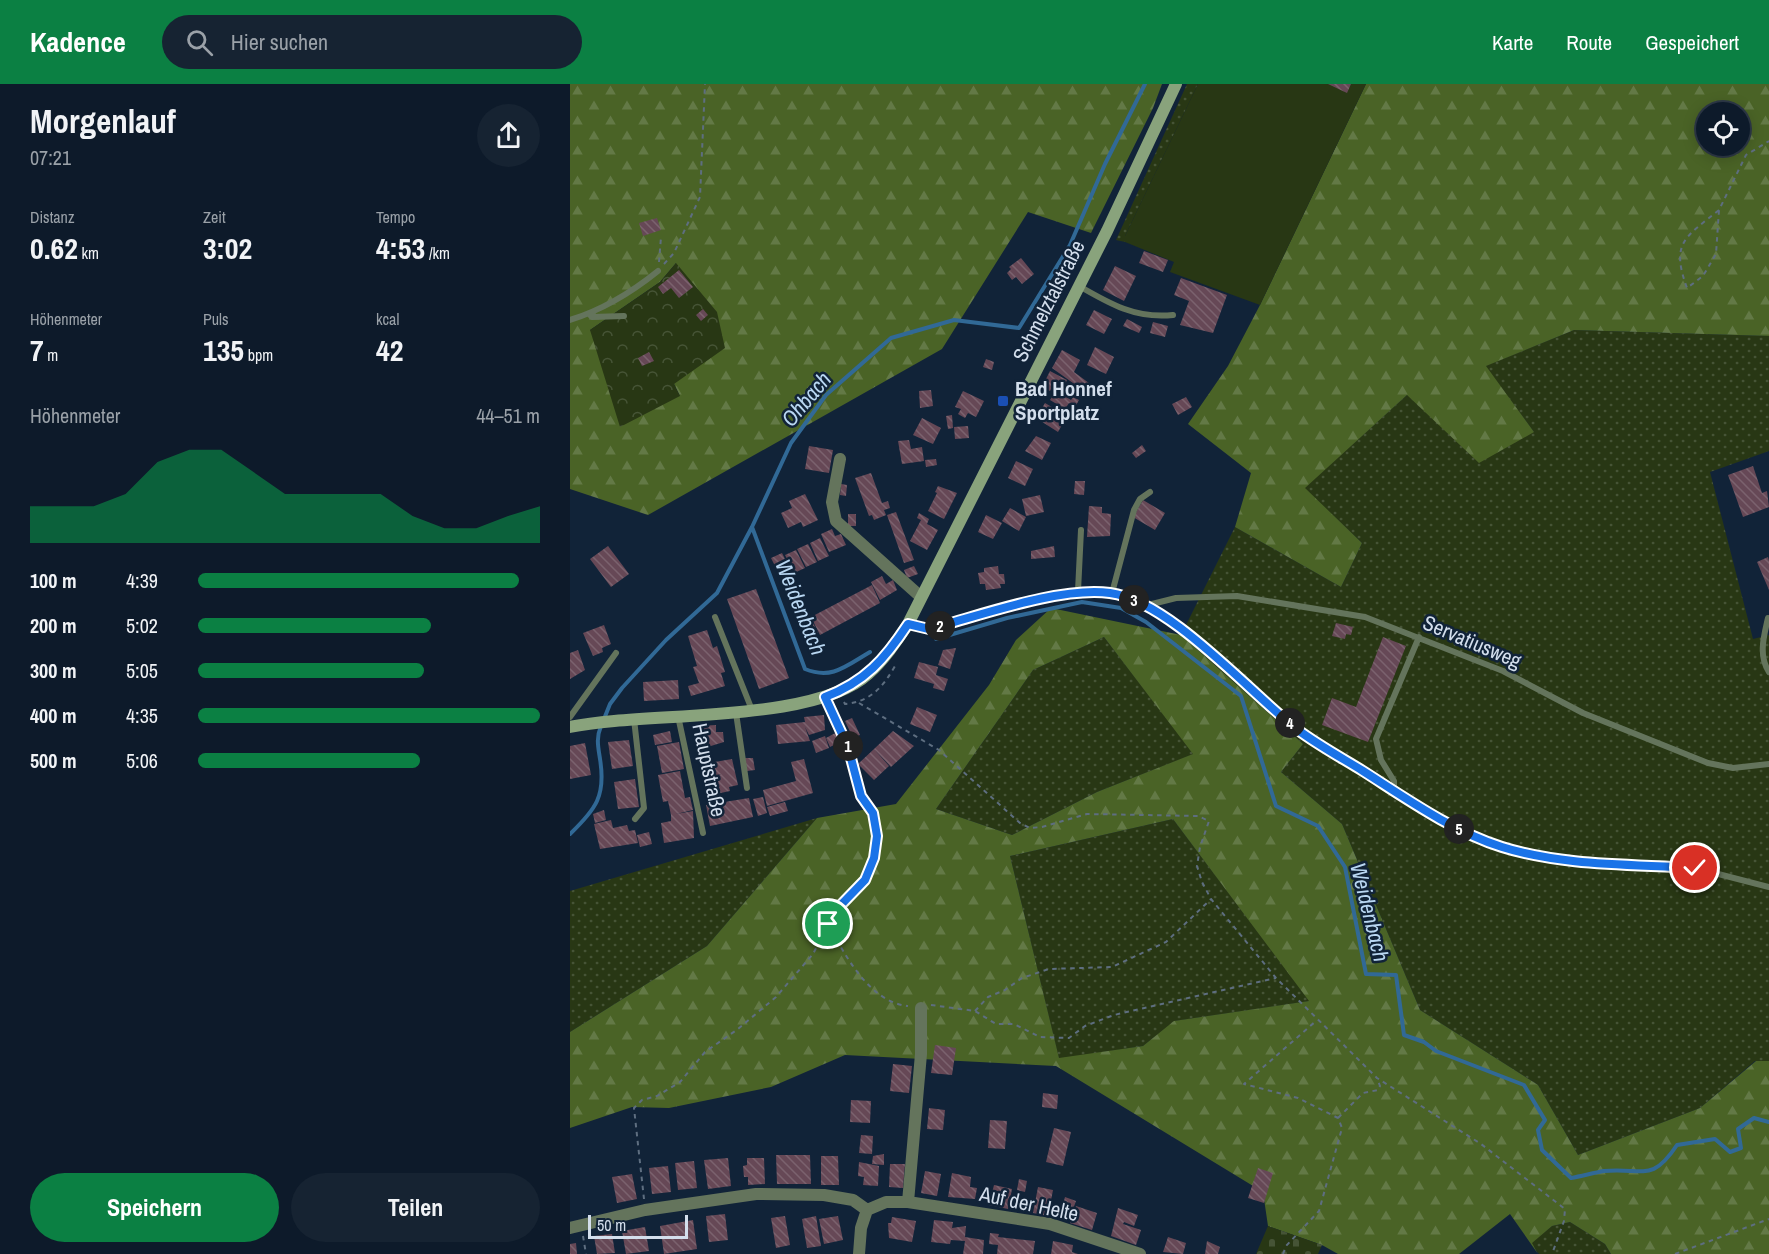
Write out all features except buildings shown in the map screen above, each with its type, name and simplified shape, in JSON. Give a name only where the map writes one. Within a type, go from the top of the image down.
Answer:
[{"type":"main road","name":"Schmelztalstraße","points":[[794,704],[825,697],[867,676],[892,648],[908,624],[1078,286],[1176,84]]},
{"type":"main road","name":"Hauptstraße","points":[[570,727],[615,719],[736,712],[794,704]]},
{"type":"street","points":[[840,459],[832,502],[836,520],[921,597]]},
{"type":"street","points":[[908,1202],[921,1054],[921,1008]]},
{"type":"street","points":[[576,1227],[645,1210],[756,1194],[824,1195],[852,1200],[867,1210],[861,1228],[859,1254]]},
{"type":"street","name":"Auf der Helte","points":[[867,1210],[886,1202],[908,1202],[1050,1224],[1140,1254]]},
{"type":"lane","points":[[570,320],[589,314],[642,284],[658,271]]},
{"type":"lane","points":[[1078,286],[1128,312],[1150,316],[1173,315]]},
{"type":"lane","points":[[589,314],[592,317],[624,316]]},
{"type":"lane","points":[[1112,593],[1134,510],[1140,499],[1149,492]]},
{"type":"lane","points":[[1078,591],[1081,530]]},
{"type":"lane","points":[[908,624],[929,629],[1078,591],[1112,593],[1148,605],[1193,639],[1299,731],[1468,834],[1503,848],[1560,858],[1695,868],[1769,887]]},
{"type":"lane","name":"Servatiusweg","points":[[1148,605],[1176,598],[1237,596],[1365,617],[1503,671],[1582,713],[1708,763],[1733,768],[1769,764]]},
{"type":"lane","points":[[715,617],[752,710]]},
{"type":"lane","points":[[1768,618],[1763,644],[1763,661],[1769,672]]},
{"type":"lane","points":[[1394,791],[1394,781],[1381,760],[1376,739],[1419,637]]},
{"type":"lane","points":[[570,717],[616,653]]},
{"type":"lane","name":"Hauptstraße","points":[[736,712],[747,788]]},
{"type":"lane","name":"Hauptstraße","points":[[678,716],[702,833]]},
{"type":"lane","points":[[633,719],[644,808],[635,819]]},
{"type":"path","points":[[658,271],[674,253],[700,197],[705,84]]},
{"type":"path","points":[[1719,210],[1685,237],[1679,265],[1688,288],[1703,276],[1716,254],[1719,210],[1746,155],[1769,141]]},
{"type":"path","points":[[658,271],[661,237]]},
{"type":"path","points":[[883,687],[859,703],[939,750],[1020,823],[1030,828],[1087,814],[1203,818],[1209,821],[1200,847],[1197,866],[1211,899],[1276,978],[1377,1078],[1481,1144],[1565,1209],[1564,1221],[1552,1254]]},
{"type":"path","points":[[645,1210],[634,1108],[642,1100],[657,1096],[680,1082],[705,1052],[738,1029],[776,997],[813,954],[836,910],[865,880],[874,858],[877,836],[873,813],[861,796],[848,747],[825,697]]},
{"type":"path","points":[[975,1011],[988,997],[1005,990],[1022,978],[1049,969],[1112,967],[1166,942],[1211,899]]},
{"type":"path","points":[[828,924],[843,952],[865,981],[894,1005],[921,1008],[931,1005],[954,1006],[975,1011],[996,1024],[1014,1024],[1040,1037],[1069,1038],[1085,1026],[1114,1015],[1276,978]]},
{"type":"path","points":[[1283,1254],[1286,1246],[1319,1212],[1341,1139],[1342,1128],[1338,1118],[1298,1098],[1244,1084],[1317,1020]]},
{"type":"path","points":[[1338,1118],[1363,1093],[1378,1090],[1380,1086],[1377,1078]]},
{"type":"path","points":[[1675,1254],[1769,1219]]},
{"type":"path","points":[[576,1227],[586,1254]]},
{"type":"green space","points":[[570,84],[1162,84],[1153,108],[1091,233],[1028,212],[942,349],[648,515],[570,489]],"holes":[[[676,263],[674,384],[680,396],[590,330],[660,282]]]},
{"type":"green space","points":[[1187,84],[1198,84],[1125,236],[1125,242],[1116,240]]},
{"type":"green space","points":[[1198,84],[1366,84],[1260,305],[1170,272],[1174,262],[1125,242],[1125,236]]},
{"type":"green space","points":[[1366,84],[1769,84],[1769,336],[1574,330],[1486,366],[1534,432],[1479,463],[1407,395],[1305,488],[1362,543],[1341,587],[1235,527],[1251,473],[1188,424],[1228,366],[1260,305]]},
{"type":"green space","points":[[676,263],[717,312],[725,348],[674,384],[680,396],[620,427],[590,330],[660,282]]},
{"type":"green space","points":[[1574,330],[1769,336],[1769,451],[1710,472],[1753,639],[1769,635],[1769,1061],[1755,1061],[1700,1108],[1578,1155],[1538,1085],[1420,1010],[1342,824],[1281,772],[1303,744],[1181,635],[1235,527],[1341,587],[1362,543],[1304,488],[1407,395],[1534,432],[1485,366]]},
{"type":"green space","points":[[1051,608],[1181,635],[1303,744],[1281,772],[1342,824],[1420,1010],[1538,1085],[1578,1155],[1700,1108],[1756,1061],[1769,1061],[1769,1254],[1611,1254],[1605,1244],[1570,1222],[1552,1226],[1532,1243],[1538,1254],[1510,1214],[1459,1254],[1338,1254],[1322,1245],[1268,1226],[1263,1192],[1056,1066],[845,1055],[771,1087],[669,1108],[632,1107],[570,1128],[570,1032],[707,946],[817,818],[896,804],[989,685],[1016,640]],"holes":[[[1104,637],[1193,754],[1097,792],[1012,835],[936,809],[1033,670]],[[1173,819],[1309,1001],[1174,1021],[1143,1046],[1059,1058],[1010,856]]]},
{"type":"green space","points":[[1104,637],[1194,754],[1097,792],[1012,835],[936,809],[1033,670]]},
{"type":"green space","points":[[817,818],[707,946],[570,1032],[570,891]]},
{"type":"green space","points":[[1173,819],[1310,1001],[1175,1021],[1143,1046],[1059,1059],[1010,856]]},
{"type":"green space","points":[[1570,1222],[1605,1244],[1611,1254],[1539,1254],[1531,1243],[1552,1226]]},
{"type":"green space","points":[[1268,1226],[1322,1245],[1318,1254],[1256,1254]]},
{"type":"waterway","name":"Ohbach","points":[[604,719],[610,704],[622,688],[666,640],[717,593],[752,527],[791,443],[826,395],[891,338],[954,320],[1019,328],[1070,245],[1105,164],[1145,84]]},
{"type":"waterway","name":"Weidenbach","points":[[752,527],[805,669],[823,673],[839,670],[870,652]]},
{"type":"waterway","name":"Weidenbach","points":[[936,639],[1007,618],[1082,602],[1121,608],[1146,622],[1241,696],[1276,806],[1318,826],[1345,867],[1366,974],[1396,975],[1404,1035],[1424,1042],[1436,1051],[1524,1085],[1545,1120],[1538,1130],[1542,1150],[1571,1178],[1604,1171],[1653,1169],[1660,1165],[1677,1145],[1715,1139],[1730,1152],[1741,1148],[1738,1129],[1754,1118],[1769,1122]]},
{"type":"waterway","name":"Ohbach","points":[[570,834],[592,809],[600,792],[602,772],[598,734],[601,726]]},
{"type":"place","name":"Bad Honnef Sportplatz","points":[[1003,401]]},
{"type":"route","points":[[828,924],[836,910],[865,880],[874,858],[877,836],[873,813],[861,796],[848,747],[825,697],[867,676],[892,648],[908,624],[929,629],[1078,591],[1112,593],[1148,605],[1229,669],[1299,731],[1468,834],[1503,848],[1560,858],[1695,868]]}]
